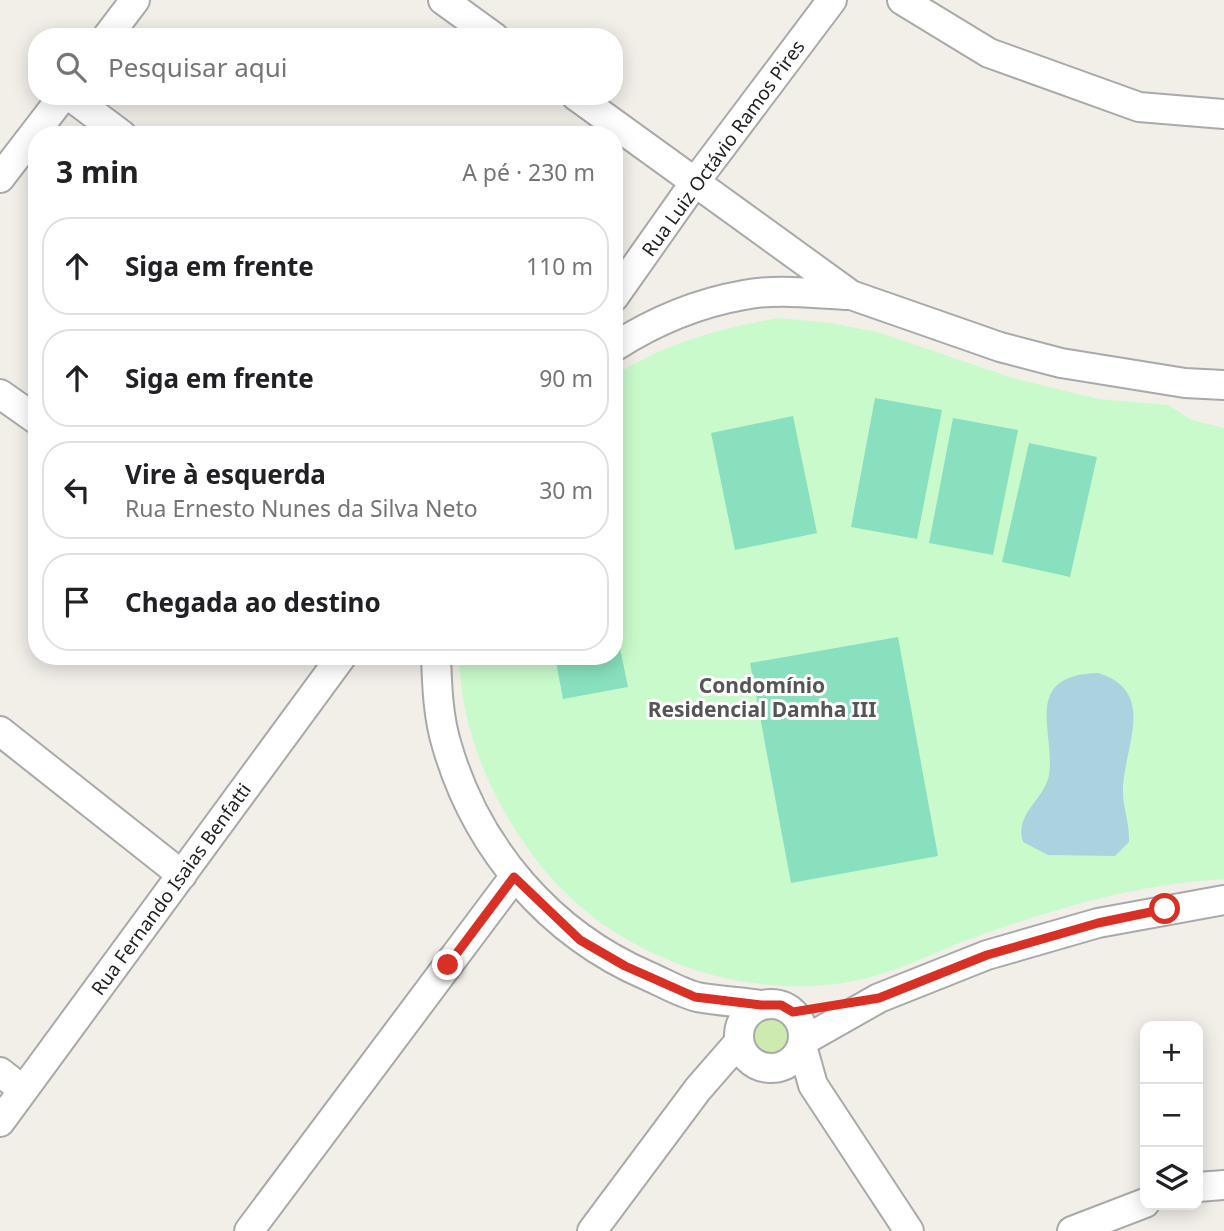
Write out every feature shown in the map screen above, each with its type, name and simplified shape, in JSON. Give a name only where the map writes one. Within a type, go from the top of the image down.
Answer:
[{"type":"street","points":[[114,28],[135,0]]},
{"type":"street","points":[[443,0],[482,28]]},
{"type":"street","name":"Rua Luiz Octávio Ramos Pires","points":[[623,284],[695,182],[832,0]]},
{"type":"street","points":[[902,0],[989,53],[1127,103],[1139,107],[1224,114]]},
{"type":"street","points":[[40,126],[56,105]]},
{"type":"street","points":[[82,105],[110,126]]},
{"type":"street","points":[[588,105],[618,126]]},
{"type":"street","points":[[623,130],[851,295]]},
{"type":"street","points":[[0,178],[28,142]]},
{"type":"street","points":[[623,342],[678,313],[744,295],[785,292],[851,295],[1000,347],[1061,363],[1185,383],[1224,385]]},
{"type":"street","points":[[0,394],[28,414]]},
{"type":"street","name":"Rua Fernando Isaias Benfatti","points":[[0,1122],[335,665]]},
{"type":"street","points":[[436,665],[438,698],[447,746],[475,820],[514,877],[580,940],[625,966],[695,997],[781,1005],[793,1012],[802,1026],[803,1044],[813,1085],[909,1231]]},
{"type":"street","points":[[0,731],[182,875]]},
{"type":"street","points":[[249,1231],[514,877]]},
{"type":"street","points":[[751,1052],[790,1063],[803,1044],[879,998],[987,955],[1098,923],[1224,900]]},
{"type":"street","points":[[695,997],[751,1052],[813,1085]]},
{"type":"street","points":[[793,1012],[879,998]]},
{"type":"street","points":[[751,1052],[745,1017],[761,1005]]},
{"type":"street","points":[[592,1231],[698,1089],[751,1052]]},
{"type":"street","points":[[0,1072],[23,1090]]},
{"type":"street","points":[[1203,1187],[1224,1185]]},
{"type":"street","points":[[1072,1231],[1140,1205]]},
{"type":"green space","points":[[779,318],[830,323],[877,332],[1016,379],[1099,399],[1168,405],[1192,420],[1224,428],[1224,879],[1158,886],[1093,900],[998,929],[876,976],[820,985],[777,986],[733,980],[690,968],[650,952],[611,930],[577,904],[547,873],[512,825],[485,772],[466,715],[460,665],[623,665],[623,370],[653,354],[693,338]]},
{"type":"green space","points":[[875,398],[942,410],[917,539],[851,527]]},
{"type":"green space","points":[[793,416],[817,533],[735,550],[711,433]]},
{"type":"green space","points":[[953,418],[1018,430],[993,555],[929,543]]},
{"type":"green space","points":[[1029,443],[1097,457],[1070,577],[1002,562]]},
{"type":"green space","points":[[898,637],[938,856],[791,883],[750,663]]},
{"type":"green space","points":[[623,663],[628,687],[563,699],[557,665],[623,665]]},
{"type":"green space","points":[[771,1013],[788,1020],[795,1037],[788,1054],[771,1061],[754,1054],[747,1037],[754,1020]]},
{"type":"water","points":[[1098,673],[1116,681],[1127,692],[1132,706],[1132,737],[1123,787],[1129,842],[1115,856],[1048,855],[1023,842],[1021,832],[1026,815],[1042,792],[1049,775],[1047,709],[1050,695],[1058,684],[1074,676]]},
{"type":"district","name":"Condomínio Residencial Damha III","points":[[762,697]]},
{"type":"route","points":[[448,965],[514,877],[580,940],[625,966],[695,997],[761,1005],[771,1003],[793,1012],[879,998],[987,955],[1098,923],[1165,909]]}]
